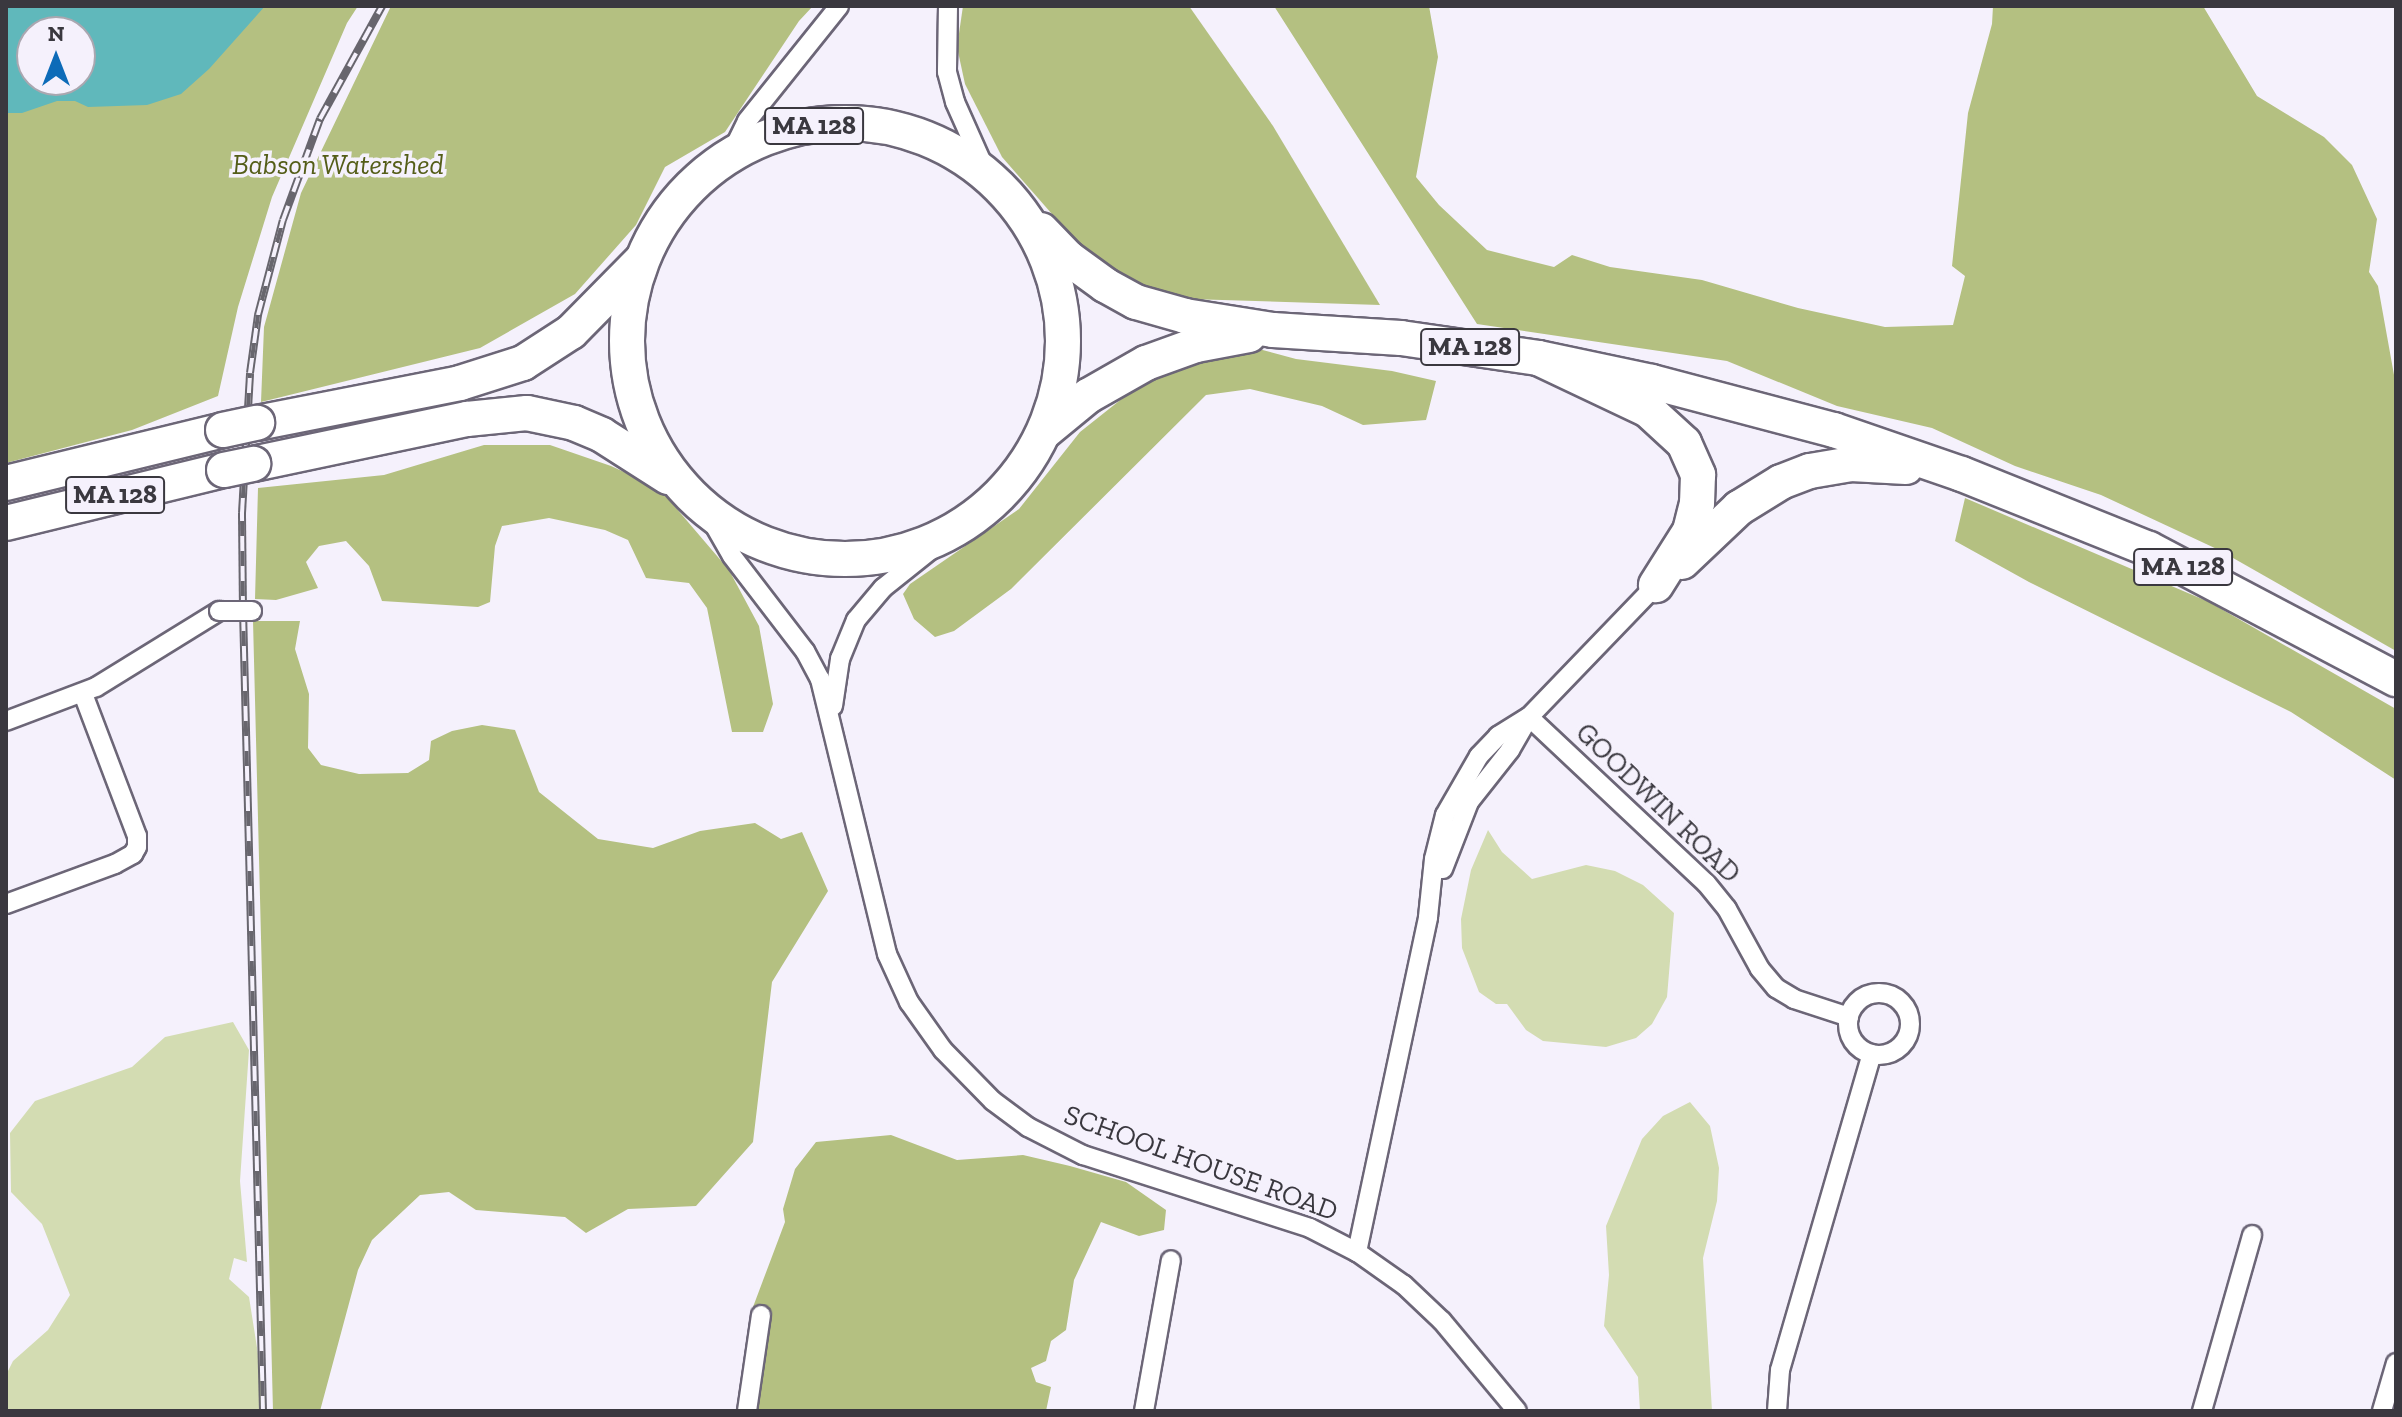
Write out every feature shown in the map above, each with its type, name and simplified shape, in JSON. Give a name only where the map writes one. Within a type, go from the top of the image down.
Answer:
[{"type":"highway","name":"MA 128","points":[[6,483],[223,430],[460,383],[523,363],[571,332],[642,261],[670,211],[701,177],[732,152],[788,130],[855,123],[922,137],[960,156],[988,176],[1068,258],[1105,285],[1136,302],[1185,316],[1273,330],[1401,338],[1538,358],[1652,382],[1819,426],[1962,474],[2149,549],[2396,679]]},
{"type":"highway","points":[[1018,207],[1045,253],[1060,301],[1061,372],[1042,434]]},
{"type":"highway","points":[[642,261],[627,327],[629,378],[641,420],[692,496]]},
{"type":"highway","name":"MA 128","points":[[6,523],[239,467],[467,419],[527,413],[563,420],[602,435],[747,536],[783,550],[851,559],[895,553],[932,541],[962,525],[987,506],[1017,475],[1042,434],[1088,396],[1146,363],[1196,345],[1273,330]]},
{"type":"highway","points":[[1538,358],[1648,410],[1684,443],[1698,475],[1697,503],[1690,531],[1656,585]]},
{"type":"highway","points":[[1656,585],[1739,508],[1781,482],[1810,471],[1851,464],[1962,474]]},
{"type":"street","points":[[732,152],[747,121],[839,6]]},
{"type":"street","points":[[948,6],[947,72],[955,102],[988,176]]},
{"type":"street","name":"SCHOOL HOUSE ROAD","points":[[692,496],[732,556],[805,651],[820,679],[887,954],[909,1002],[953,1060],[993,1101],[1028,1127],[1083,1155],[1310,1228],[1357,1252],[1404,1285],[1442,1321],[1517,1411]]},
{"type":"street","name":"SCHOOL HOUSE ROAD","points":[[831,717],[840,659],[856,620],[883,588],[962,525]]},
{"type":"street","points":[[1357,1252],[1428,917],[1434,859],[1445,815],[1459,785],[1498,736],[1529,717],[1656,585]]},
{"type":"street","points":[[6,721],[83,694],[219,611],[252,611]]},
{"type":"street","points":[[6,904],[115,864],[133,854],[137,847],[137,836],[83,694]]},
{"type":"street","name":"GOODWIN ROAD","points":[[1529,717],[1706,883],[1727,909],[1760,969],[1776,988],[1794,999],[1849,1017]]},
{"type":"street","points":[[1879,992],[1889,994],[1906,1007],[1911,1027],[1902,1046],[1893,1052],[1872,1054],[1856,1044],[1851,1036],[1849,1017],[1859,1000],[1879,992]]},
{"type":"street","points":[[1777,1411],[1780,1370],[1872,1054]]},
{"type":"street","points":[[2202,1411],[2252,1235]]},
{"type":"street","points":[[1144,1411],[1171,1260]]},
{"type":"street","points":[[747,1411],[761,1315]]},
{"type":"street","points":[[2382,1411],[2396,1363]]},
{"type":"green space","points":[[265,6],[358,6],[347,23],[272,197],[238,307],[218,396],[132,430],[6,463],[6,112],[45,96],[96,96],[96,75]]},
{"type":"green space","name":"Babson Watershed","points":[[391,6],[813,6],[799,21],[725,132],[665,167],[636,225],[575,294],[480,348],[261,402],[264,327],[301,193]]},
{"type":"green space","points":[[963,6],[1189,6],[1273,126],[1380,305],[1189,299],[1139,285],[1106,267],[1073,238],[1002,157],[965,84],[957,47]]},
{"type":"green space","points":[[1274,6],[1429,6],[1438,57],[1416,177],[1439,205],[1487,250],[1554,267],[1572,255],[1610,267],[1702,280],[1798,308],[1885,327],[1953,325],[1965,276],[1952,266],[1968,113],[1992,24],[1993,6],[2203,6],[2257,96],[2324,137],[2352,165],[2377,219],[2369,272],[2378,286],[2396,386],[2396,651],[2219,550],[2101,495],[2015,466],[1932,428],[1837,406],[1727,361],[1477,324]]},
{"type":"green space","points":[[1259,349],[1296,359],[1392,371],[1436,381],[1426,420],[1363,425],[1322,406],[1250,389],[1206,395],[1011,589],[954,631],[935,637],[914,619],[903,594],[910,584],[1019,509],[1080,432],[1143,382],[1197,360]]},
{"type":"green space","points":[[484,445],[550,445],[611,466],[659,488],[729,570],[759,626],[773,704],[763,732],[732,732],[707,608],[689,583],[646,578],[628,540],[605,530],[549,518],[502,526],[495,546],[490,602],[478,607],[382,601],[369,566],[346,541],[319,546],[306,562],[318,588],[276,600],[255,599],[258,488],[384,475]]},
{"type":"green space","points":[[1965,498],[2209,602],[2396,709],[2396,780],[2291,712],[2029,582],[1955,541]]},
{"type":"green space","points":[[253,621],[300,621],[295,649],[309,694],[308,748],[321,765],[359,774],[408,773],[429,760],[431,741],[452,731],[482,725],[515,730],[539,792],[598,839],[653,848],[700,831],[755,823],[781,839],[802,832],[828,891],[772,982],[753,1142],[696,1206],[628,1209],[586,1233],[565,1217],[476,1210],[449,1192],[420,1195],[372,1240],[358,1270],[320,1411],[273,1411]]},
{"type":"green space","points":[[1488,830],[1502,852],[1532,879],[1586,865],[1615,871],[1643,885],[1674,913],[1667,997],[1652,1024],[1636,1038],[1606,1047],[1543,1041],[1526,1030],[1507,1004],[1496,1004],[1479,992],[1462,948],[1461,919],[1471,870]]},
{"type":"green space","points":[[233,1022],[249,1050],[240,1181],[247,1262],[234,1258],[229,1279],[249,1297],[267,1411],[6,1411],[6,1375],[13,1361],[48,1330],[70,1295],[42,1224],[11,1192],[10,1133],[35,1101],[132,1067],[165,1037]]},
{"type":"green space","points":[[1690,1102],[1710,1126],[1719,1168],[1717,1201],[1703,1258],[1712,1411],[1640,1411],[1638,1377],[1604,1326],[1609,1275],[1606,1226],[1642,1139],[1663,1116]]},
{"type":"green space","points":[[891,1135],[957,1160],[1023,1155],[1070,1166],[1126,1182],[1166,1210],[1164,1230],[1139,1236],[1101,1222],[1074,1280],[1066,1330],[1051,1341],[1046,1361],[1031,1368],[1036,1382],[1051,1387],[1046,1411],[756,1411],[772,1312],[753,1307],[785,1222],[783,1209],[795,1169],[816,1142]]},
{"type":"water","points":[[6,6],[265,6],[209,69],[181,94],[147,105],[88,107],[75,101],[57,101],[22,113],[6,113]]},
{"type":"railway","points":[[263,1411],[243,611],[242,513],[250,373],[258,315],[283,220],[320,119],[382,6]]}]
